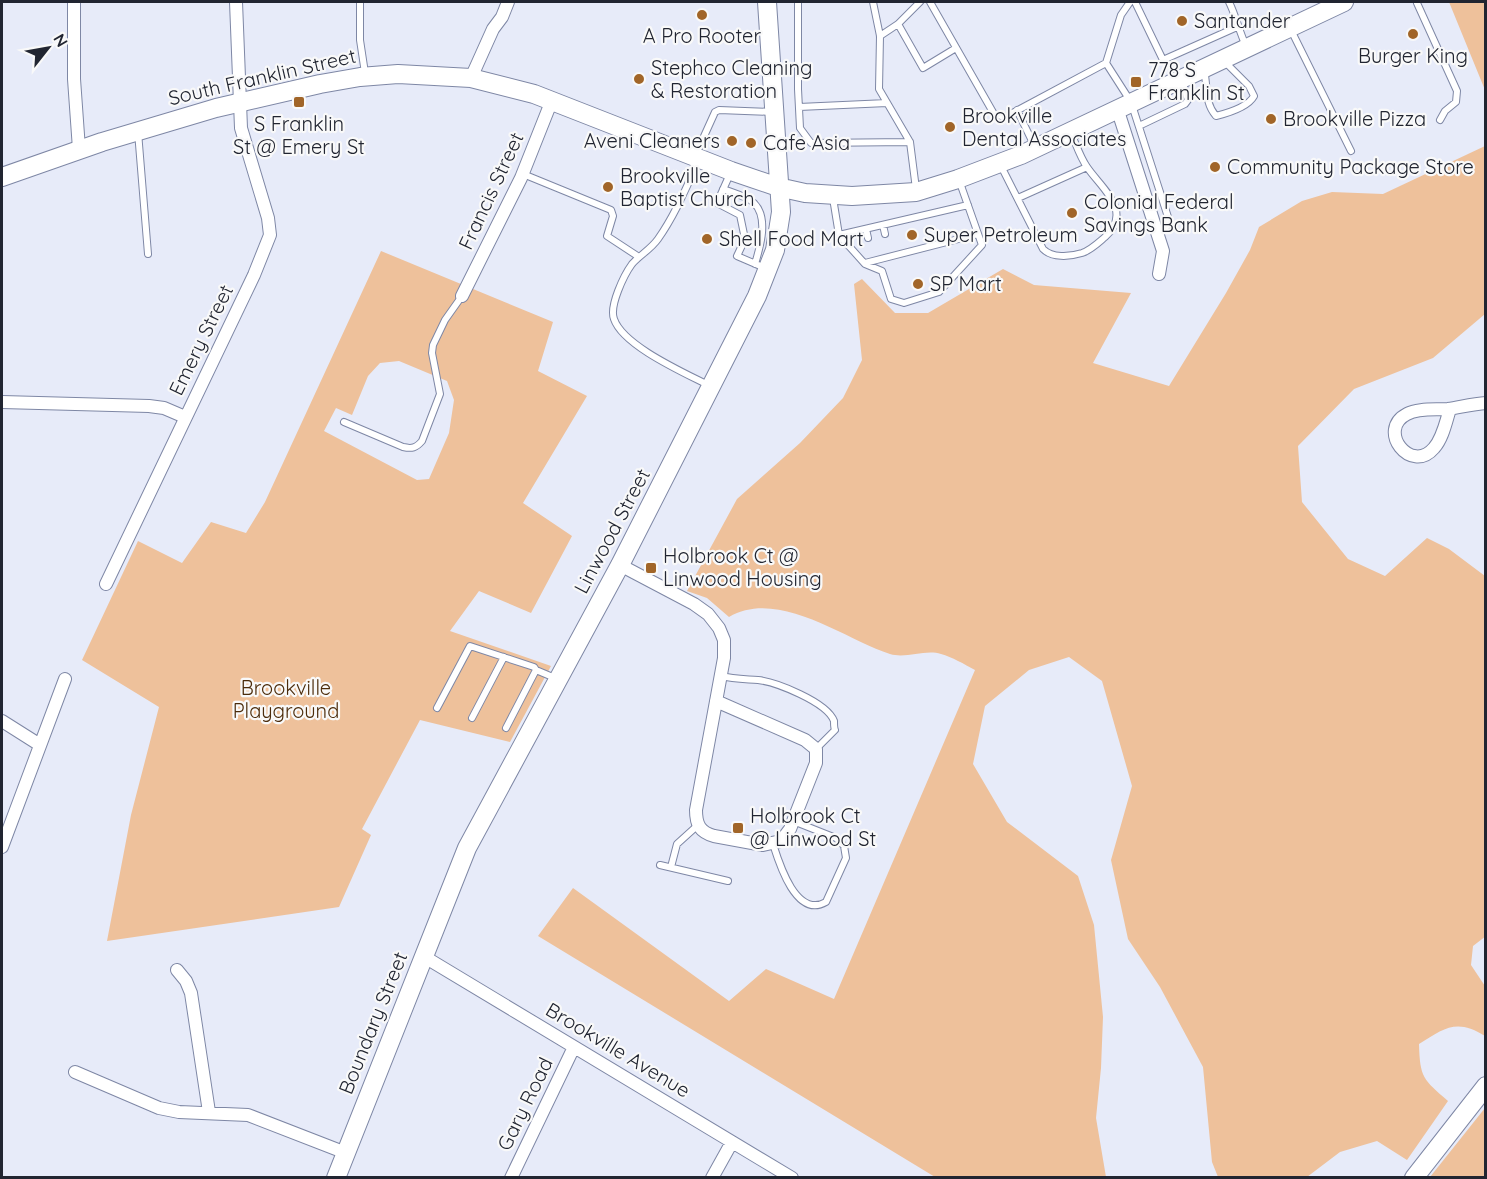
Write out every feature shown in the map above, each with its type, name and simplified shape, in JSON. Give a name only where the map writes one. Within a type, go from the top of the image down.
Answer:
[{"type":"main road","name":"Linwood Street","points":[[452,884],[467,848],[620,565],[711,387],[779,230],[781,212],[767,2]]},
{"type":"main road","name":"South Franklin Street","points":[[2,177],[138,130],[239,102],[320,84],[398,74],[443,75],[503,84],[552,100],[778,188],[805,193],[852,196],[916,192],[958,179],[1035,148],[1344,2]]},
{"type":"main road","name":"Boundary Street","points":[[336,1178],[452,884]]},
{"type":"main road","points":[[1414,1178],[1485,1086]]},
{"type":"street","points":[[74,2],[74,79],[79,149]]},
{"type":"street","name":"Emery Street","points":[[106,584],[254,275],[270,235],[268,218],[241,128],[236,2]]},
{"type":"street","points":[[471,78],[508,2]]},
{"type":"street","name":"Francis Street","points":[[462,296],[523,174],[552,100]]},
{"type":"street","points":[[1124,105],[1163,251],[1159,274]]},
{"type":"street","points":[[2,402],[149,406],[164,408],[185,417]]},
{"type":"street","points":[[1450,409],[1434,448],[1426,454],[1408,455],[1399,448],[1394,436],[1396,424],[1404,415],[1415,411],[1450,409],[1485,403]]},
{"type":"street","points":[[620,565],[694,604],[708,614],[719,628],[724,640],[724,658],[721,676],[716,701],[696,810],[698,825],[706,834],[763,845],[773,844],[785,838],[793,821],[816,763],[816,749],[805,740],[716,701]]},
{"type":"street","points":[[2,847],[65,679]]},
{"type":"street","points":[[2,721],[40,745]]},
{"type":"street","name":"Brookville Avenue","points":[[423,956],[792,1178]]},
{"type":"street","points":[[177,969],[191,993],[209,1112]]},
{"type":"street","name":"Gary Road","points":[[511,1178],[574,1047]]},
{"type":"street","points":[[75,1072],[159,1108],[179,1112],[248,1115],[346,1153]]},
{"type":"street","points":[[712,1178],[732,1142]]},
{"type":"lane","points":[[360,2],[360,40],[366,77]]},
{"type":"lane","points":[[798,2],[800,128],[811,143],[909,142]]},
{"type":"lane","points":[[873,2],[880,36],[879,88],[909,142],[916,192]]},
{"type":"lane","points":[[880,36],[898,24],[920,2]]},
{"type":"lane","points":[[930,2],[994,114],[1005,117],[1106,63]]},
{"type":"lane","points":[[1158,236],[1167,226],[1168,216],[1139,126],[1124,105],[1106,63],[1121,15],[1136,2],[1163,60],[1237,27]]},
{"type":"lane","points":[[1229,2],[1237,18],[1237,27],[1246,47]]},
{"type":"lane","points":[[1417,3],[1457,91],[1456,102],[1445,111],[1440,120]]},
{"type":"lane","points":[[898,24],[923,68],[956,48]]},
{"type":"lane","points":[[1289,27],[1351,151]]},
{"type":"lane","points":[[1203,67],[1206,94],[1210,108],[1216,116],[1251,101],[1254,96],[1249,86],[1221,59]]},
{"type":"lane","points":[[1139,126],[1185,104],[1188,100],[1180,78]]},
{"type":"lane","points":[[799,107],[887,103]]},
{"type":"lane","points":[[711,387],[642,349],[623,333],[614,320],[613,309],[621,284],[633,264],[657,241],[680,204],[714,115],[719,110],[774,112]]},
{"type":"lane","points":[[1017,110],[1035,148]]},
{"type":"lane","points":[[138,130],[148,254]]},
{"type":"lane","points":[[1000,163],[1037,239],[1048,254],[1057,256],[1082,253],[1095,246],[1110,233],[1117,211],[1111,196],[1087,167],[1070,131]]},
{"type":"lane","points":[[1018,198],[1087,167]]},
{"type":"lane","points":[[723,189],[751,201],[758,210],[763,234],[762,267],[737,256],[744,239],[740,215],[717,203],[723,189],[731,171]]},
{"type":"lane","points":[[523,174],[611,210],[613,216],[607,236],[639,257]]},
{"type":"lane","points":[[832,195],[839,235],[865,264],[882,271],[891,299],[904,303],[939,292],[982,245],[958,179]]},
{"type":"lane","points":[[839,235],[934,213],[952,213],[968,205]]},
{"type":"lane","points":[[934,213],[936,220]]},
{"type":"lane","points":[[917,217],[919,225]]},
{"type":"lane","points":[[900,221],[902,230]]},
{"type":"lane","points":[[883,225],[885,234]]},
{"type":"lane","points":[[866,229],[868,238]]},
{"type":"lane","points":[[957,231],[959,239]]},
{"type":"lane","points":[[865,264],[978,234]]},
{"type":"lane","points":[[940,236],[942,244]]},
{"type":"lane","points":[[923,240],[925,248]]},
{"type":"lane","points":[[906,244],[908,252]]},
{"type":"lane","points":[[889,249],[891,257]]},
{"type":"lane","points":[[872,253],[874,261]]},
{"type":"lane","points":[[344,422],[403,447],[411,449],[417,447],[422,441],[440,394],[433,345],[445,320],[462,296]]},
{"type":"lane","points":[[437,708],[470,646],[534,667],[559,680]]},
{"type":"lane","points":[[472,718],[504,657]]},
{"type":"lane","points":[[506,728],[536,670]]},
{"type":"lane","points":[[721,676],[758,680],[778,685],[816,702],[834,721],[834,730],[816,749]]},
{"type":"lane","points":[[773,844],[781,870],[798,897],[814,905],[826,902],[846,858],[844,846],[836,837],[793,821]]},
{"type":"lane","points":[[670,867],[677,844],[698,825]]},
{"type":"lane","points":[[660,865],[728,881]]},
{"type":"green space","points":[[1449,2],[1485,2],[1485,90]]},
{"type":"green space","points":[[1485,146],[1485,314],[1433,358],[1354,389],[1298,446],[1302,502],[1348,559],[1385,576],[1427,538],[1449,549],[1485,576],[1486,936],[1473,946],[1471,965],[1485,986],[1485,1036],[1466,1027],[1458,1026],[1436,1033],[1419,1044],[1420,1064],[1424,1077],[1448,1101],[1407,1160],[1377,1141],[1340,1152],[1307,1177],[1218,1177],[1212,1162],[1203,1067],[1160,987],[1128,939],[1111,860],[1132,786],[1102,681],[1069,657],[1029,670],[985,706],[973,764],[1007,822],[1078,876],[1094,925],[1103,1017],[1096,1118],[1106,1177],[935,1177],[538,936],[573,888],[729,1001],[766,969],[834,999],[975,670],[941,654],[890,654],[811,619],[789,612],[768,608],[748,610],[729,617],[707,598],[687,591],[737,499],[800,443],[843,398],[862,360],[854,284],[862,279],[895,313],[928,313],[1003,269],[1034,285],[1131,293],[1093,363],[1169,386],[1226,293],[1250,250],[1259,227],[1302,201],[1332,192],[1383,194]]},
{"type":"green space","name":"Brookville Playground","points":[[381,251],[553,322],[538,371],[587,396],[523,503],[572,536],[531,613],[479,591],[450,631],[551,666],[510,742],[420,720],[362,829],[371,835],[339,907],[107,941],[131,815],[159,707],[82,660],[138,541],[182,563],[211,522],[246,533],[265,502]],"holes":[[[399,361],[447,381],[454,400],[449,433],[429,479],[417,480],[324,431],[336,408],[352,415],[368,376],[380,363]]]},
{"type":"green space","points":[[1485,1108],[1485,1177],[1430,1177]]},
{"type":"place","name":"A Pro Rooter","points":[[702,15]]},
{"type":"place","name":"Santander","points":[[1182,21]]},
{"type":"place","name":"Burger King","points":[[1413,34]]},
{"type":"place","name":"Stephco Cleaning & Restoration","points":[[639,79]]},
{"type":"place","name":"778 S Franklin St","points":[[1136,82]]},
{"type":"place","name":"S Franklin St @ Emery St","points":[[299,102]]},
{"type":"place","name":"Brookville Pizza","points":[[1271,119]]},
{"type":"place","name":"Brookville Dental Associates","points":[[950,127]]},
{"type":"place","name":"Aveni Cleaners","points":[[732,141]]},
{"type":"place","name":"Cafe Asia","points":[[751,143]]},
{"type":"place","name":"Community Package Store","points":[[1215,167]]},
{"type":"place","name":"Brookville Baptist Church","points":[[608,187]]},
{"type":"place","name":"Colonial Federal Savings Bank","points":[[1072,213]]},
{"type":"place","name":"Super Petroleum","points":[[912,235]]},
{"type":"place","name":"Shell Food Mart","points":[[707,239]]},
{"type":"place","name":"SP Mart","points":[[918,284]]},
{"type":"place","name":"Holbrook Ct @ Linwood Housing","points":[[651,568]]},
{"type":"place","name":"Holbrook Ct @ Linwood St","points":[[738,828]]}]
